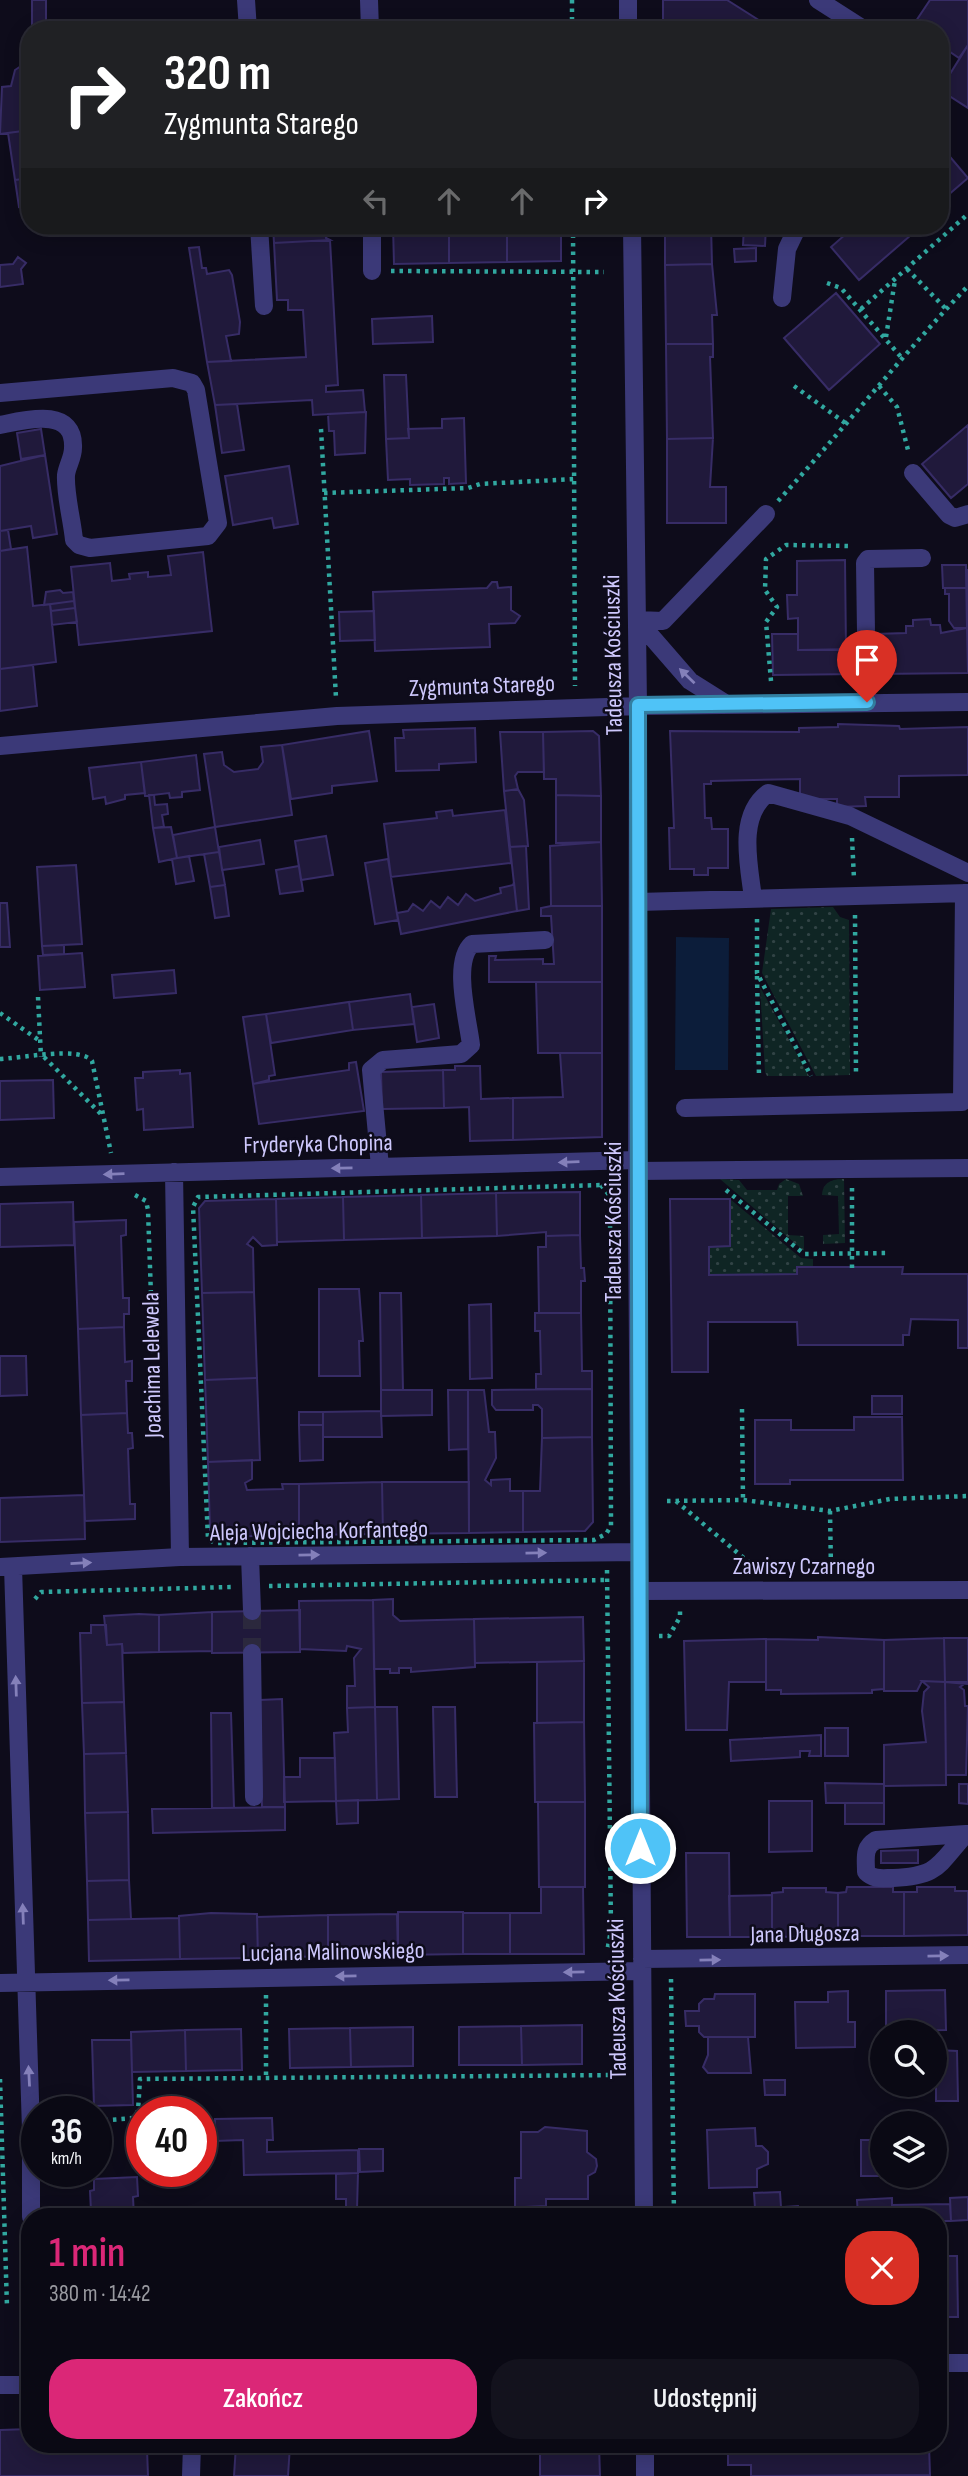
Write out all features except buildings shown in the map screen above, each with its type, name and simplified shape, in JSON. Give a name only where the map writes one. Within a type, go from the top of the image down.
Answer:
[{"type":"street","points":[[246,0],[247,21]]},
{"type":"street","points":[[369,0],[370,21]]},
{"type":"street","points":[[628,0],[628,21]]},
{"type":"street","points":[[830,3],[853,21]]},
{"type":"street","points":[[260,235],[264,306]]},
{"type":"street","points":[[372,235],[372,271]]},
{"type":"street","name":"Tadeusza Kościuszki","points":[[632,235],[638,705],[637,1166],[644,2208]]},
{"type":"street","points":[[782,298],[787,249],[794,235]]},
{"type":"street","points":[[0,393],[173,378],[192,383],[196,390],[218,523],[214,532],[208,536],[90,548],[79,545],[74,540],[66,473],[74,447],[71,434],[62,424],[42,417],[0,425]]},
{"type":"street","points":[[913,473],[949,515],[955,518],[968,514]]},
{"type":"street","points":[[637,620],[663,621],[766,514]]},
{"type":"street","points":[[867,702],[865,563],[868,559],[922,558]]},
{"type":"street","points":[[637,620],[690,681],[726,704]]},
{"type":"street","name":"Zygmunta Starego","points":[[0,746],[337,716],[638,705],[968,702]]},
{"type":"street","points":[[755,897],[747,846],[752,810],[768,793],[781,794],[850,816],[968,873]]},
{"type":"street","points":[[638,902],[966,893],[962,1102],[685,1108]]},
{"type":"street","points":[[380,1167],[371,1070],[375,1064],[383,1060],[461,1054],[468,1050],[471,1045],[461,971],[464,951],[472,944],[545,940]]},
{"type":"street","name":"Fryderyka Chopina","points":[[0,1177],[380,1167],[637,1166],[852,1170],[968,1168]]},
{"type":"street","name":"Joachima Lelewela","points":[[174,1172],[180,1557]]},
{"type":"street","name":"Aleja Wojciecha Korfantego","points":[[7,1567],[180,1557],[639,1552]]},
{"type":"street","points":[[250,1556],[251,1611]]},
{"type":"street","points":[[7,1567],[32,2130],[31,2208]]},
{"type":"street","name":"Zawiszy Czarnego","points":[[640,1591],[968,1590]]},
{"type":"street","points":[[252,1653],[254,1797]]},
{"type":"street","points":[[967,1834],[932,1872],[921,1877],[877,1879],[866,1872],[865,1851],[868,1844],[876,1840],[967,1834]]},
{"type":"street","name":"Jana Długosza","points":[[642,1965],[968,1955]]},
{"type":"street","name":"Lucjana Malinowskiego","points":[[0,1983],[642,1965]]},
{"type":"street","points":[[947,2363],[968,2363]]},
{"type":"street","points":[[0,2385],[21,2385]]},
{"type":"street","points":[[191,2476],[192,2453]]},
{"type":"street","points":[[645,2453],[645,2476]]},
{"type":"path","points":[[572,0],[572,21]]},
{"type":"path","points":[[949,231],[968,214]]},
{"type":"path","points":[[962,219],[968,226]]},
{"type":"path","points":[[573,235],[575,686]]},
{"type":"path","points":[[860,309],[944,235]]},
{"type":"path","points":[[906,269],[946,309]]},
{"type":"path","points":[[372,271],[604,272]]},
{"type":"path","points":[[886,338],[895,278]]},
{"type":"path","points":[[827,283],[841,288],[901,357]]},
{"type":"path","points":[[766,514],[848,425],[901,357],[968,286]]},
{"type":"path","points":[[794,386],[848,425]]},
{"type":"path","points":[[879,386],[897,407],[913,473]]},
{"type":"path","points":[[321,429],[337,716]]},
{"type":"path","points":[[324,493],[468,488],[480,484],[575,479]]},
{"type":"path","points":[[771,681],[766,622],[777,607],[765,590],[766,559],[786,545],[851,546]]},
{"type":"path","points":[[850,816],[855,894],[856,1076]]},
{"type":"path","points":[[755,897],[759,1077]]},
{"type":"path","points":[[757,973],[811,1076]]},
{"type":"path","points":[[38,997],[42,1057],[104,1117]]},
{"type":"path","points":[[0,1013],[40,1041]]},
{"type":"path","points":[[0,1059],[42,1057],[68,1051],[89,1056],[111,1153]]},
{"type":"path","points":[[852,1170],[852,1268]]},
{"type":"path","points":[[717,1183],[804,1254],[887,1253]]},
{"type":"path","points":[[601,1185],[607,1189],[610,1196],[611,1526],[606,1534],[594,1540],[215,1543],[208,1539],[194,1234],[195,1199],[204,1194],[245,1193],[601,1185]]},
{"type":"path","points":[[148,1210],[155,1417]]},
{"type":"path","points":[[742,1409],[743,1500]]},
{"type":"path","points":[[667,1501],[743,1500],[830,1511],[890,1499],[968,1496]]},
{"type":"path","points":[[676,1501],[758,1570]]},
{"type":"path","points":[[830,1511],[831,1570]]},
{"type":"path","points":[[35,1612],[34,1598],[41,1592],[607,1580],[610,1945],[607,1952],[598,1956]]},
{"type":"path","points":[[669,1636],[680,1617]]},
{"type":"path","points":[[674,2208],[669,1982],[679,1974]]},
{"type":"path","points":[[266,1994],[266,2078]]},
{"type":"path","points":[[112,2120],[134,2118],[138,2111],[140,2079],[616,2076]]},
{"type":"path","points":[[0,2079],[7,2307]]},
{"type":"green space","points":[[833,907],[840,917],[849,920],[850,1075],[816,1076],[762,973],[771,909]]},
{"type":"green space","points":[[760,987],[809,1076],[767,1076]]},
{"type":"green space","points":[[720,1179],[739,1180],[747,1190],[777,1190],[779,1184],[786,1179],[799,1184],[803,1196],[788,1196],[788,1235],[804,1236],[804,1251]]},
{"type":"green space","points":[[844,1179],[845,1243],[823,1244],[823,1235],[839,1234],[838,1196],[822,1195],[824,1187],[829,1182]]},
{"type":"green space","points":[[730,1199],[801,1258],[813,1259],[813,1267],[797,1274],[709,1275],[709,1247],[730,1246]]},
{"type":"water","points":[[676,937],[729,938],[728,1070],[675,1070]]},
{"type":"tunnel","points":[[252,1611],[252,1653]]},
{"type":"route","points":[[640,1848],[638,705],[867,702]]}]
